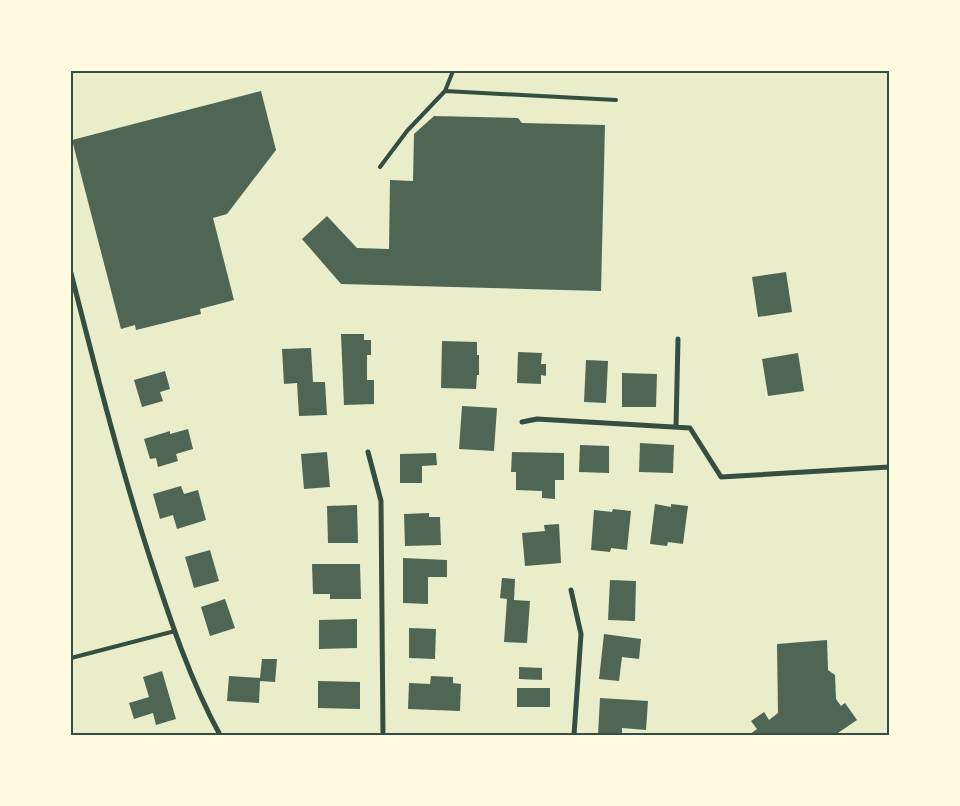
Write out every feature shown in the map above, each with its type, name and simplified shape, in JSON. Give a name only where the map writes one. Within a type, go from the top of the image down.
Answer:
[{"type":"street","points":[[71,273],[132,501],[192,677],[220,735]]},
{"type":"street","points":[[676,427],[678,339]]},
{"type":"street","points":[[522,422],[537,419],[690,428],[721,477],[889,467]]},
{"type":"street","points":[[368,452],[381,501],[383,735]]},
{"type":"street","points":[[571,590],[581,634],[574,735]]},
{"type":"lane","points":[[380,166],[407,131],[445,91],[453,71]]},
{"type":"lane","points":[[445,91],[616,100]]},
{"type":"lane","points":[[71,658],[175,631]]},
{"type":"building","points":[[261,91],[276,150],[227,214],[213,218],[234,300],[200,309],[201,314],[136,330],[135,325],[121,329],[72,140]]},
{"type":"building","points":[[434,116],[518,118],[522,123],[605,125],[601,291],[341,284],[302,239],[327,216],[357,248],[389,249],[390,180],[413,181],[414,134]]},
{"type":"building","points":[[786,272],[792,312],[758,317],[752,277]]},
{"type":"building","points":[[341,334],[364,334],[364,340],[371,340],[371,355],[367,355],[367,380],[374,380],[374,404],[344,405]]},
{"type":"building","points":[[442,341],[477,342],[479,375],[477,375],[476,389],[441,388]]},
{"type":"building","points":[[311,348],[313,382],[325,382],[327,415],[299,416],[297,383],[284,384],[282,349]]},
{"type":"building","points":[[518,352],[542,353],[541,364],[546,364],[546,376],[541,375],[541,384],[517,383]]},
{"type":"building","points":[[798,353],[804,391],[768,396],[762,359]]},
{"type":"building","points":[[586,360],[608,361],[606,403],[584,402]]},
{"type":"building","points":[[165,371],[170,389],[160,392],[163,401],[142,407],[134,380]]},
{"type":"building","points":[[622,373],[657,374],[656,407],[622,407]]},
{"type":"building","points":[[462,406],[497,408],[494,451],[459,449]]},
{"type":"building","points":[[188,429],[193,449],[176,454],[178,461],[158,467],[156,458],[150,459],[144,439],[170,431],[170,434]]},
{"type":"building","points":[[640,443],[674,445],[673,473],[639,472]]},
{"type":"building","points":[[580,445],[609,446],[609,473],[579,472]]},
{"type":"building","points":[[327,452],[330,487],[304,489],[301,454]]},
{"type":"building","points":[[512,452],[564,453],[564,480],[555,480],[555,499],[542,498],[542,491],[516,490],[516,472],[511,472]]},
{"type":"building","points":[[436,453],[437,465],[422,466],[422,483],[400,483],[400,454]]},
{"type":"building","points":[[181,486],[184,494],[198,490],[206,520],[177,529],[173,515],[160,519],[153,494]]},
{"type":"building","points":[[655,504],[671,507],[671,504],[688,506],[683,544],[668,542],[667,546],[650,544]]},
{"type":"building","points":[[357,505],[358,543],[328,543],[327,506]]},
{"type":"building","points":[[613,509],[631,511],[627,550],[611,548],[610,552],[591,550],[594,510],[612,512]]},
{"type":"building","points":[[429,513],[429,517],[440,517],[441,545],[405,546],[404,514]]},
{"type":"building","points":[[559,524],[561,563],[525,566],[522,533],[545,531],[544,525]]},
{"type":"building","points":[[210,550],[219,581],[194,588],[185,557]]},
{"type":"building","points":[[403,558],[447,560],[447,577],[428,577],[428,604],[403,603]]},
{"type":"building","points":[[312,564],[360,564],[361,599],[330,599],[330,594],[313,594]]},
{"type":"building","points":[[502,578],[515,579],[514,600],[530,601],[527,643],[504,642],[507,599],[500,598]]},
{"type":"building","points":[[610,580],[636,581],[635,621],[608,620]]},
{"type":"building","points":[[225,599],[235,628],[210,636],[201,607]]},
{"type":"building","points":[[357,619],[357,648],[319,649],[319,620]]},
{"type":"building","points":[[409,628],[436,629],[435,659],[409,658]]},
{"type":"building","points":[[604,634],[641,639],[639,659],[622,657],[619,681],[599,679]]},
{"type":"building","points":[[827,640],[828,670],[835,675],[836,699],[841,706],[845,703],[857,720],[835,735],[749,735],[757,729],[751,721],[764,712],[769,720],[778,713],[777,644]]},
{"type":"building","points":[[262,659],[277,659],[275,682],[260,681],[259,703],[227,701],[229,676],[260,678]]},
{"type":"building","points":[[519,667],[542,668],[542,680],[519,679]]},
{"type":"building","points":[[162,671],[176,719],[156,725],[153,713],[134,719],[129,703],[149,697],[143,677]]},
{"type":"building","points":[[431,676],[453,677],[453,683],[461,684],[460,711],[408,709],[409,683],[430,684]]},
{"type":"building","points":[[318,681],[360,682],[360,709],[318,708]]},
{"type":"building","points":[[517,688],[550,688],[550,707],[517,707]]},
{"type":"building","points":[[600,698],[648,701],[646,730],[622,728],[622,735],[598,735]]}]
